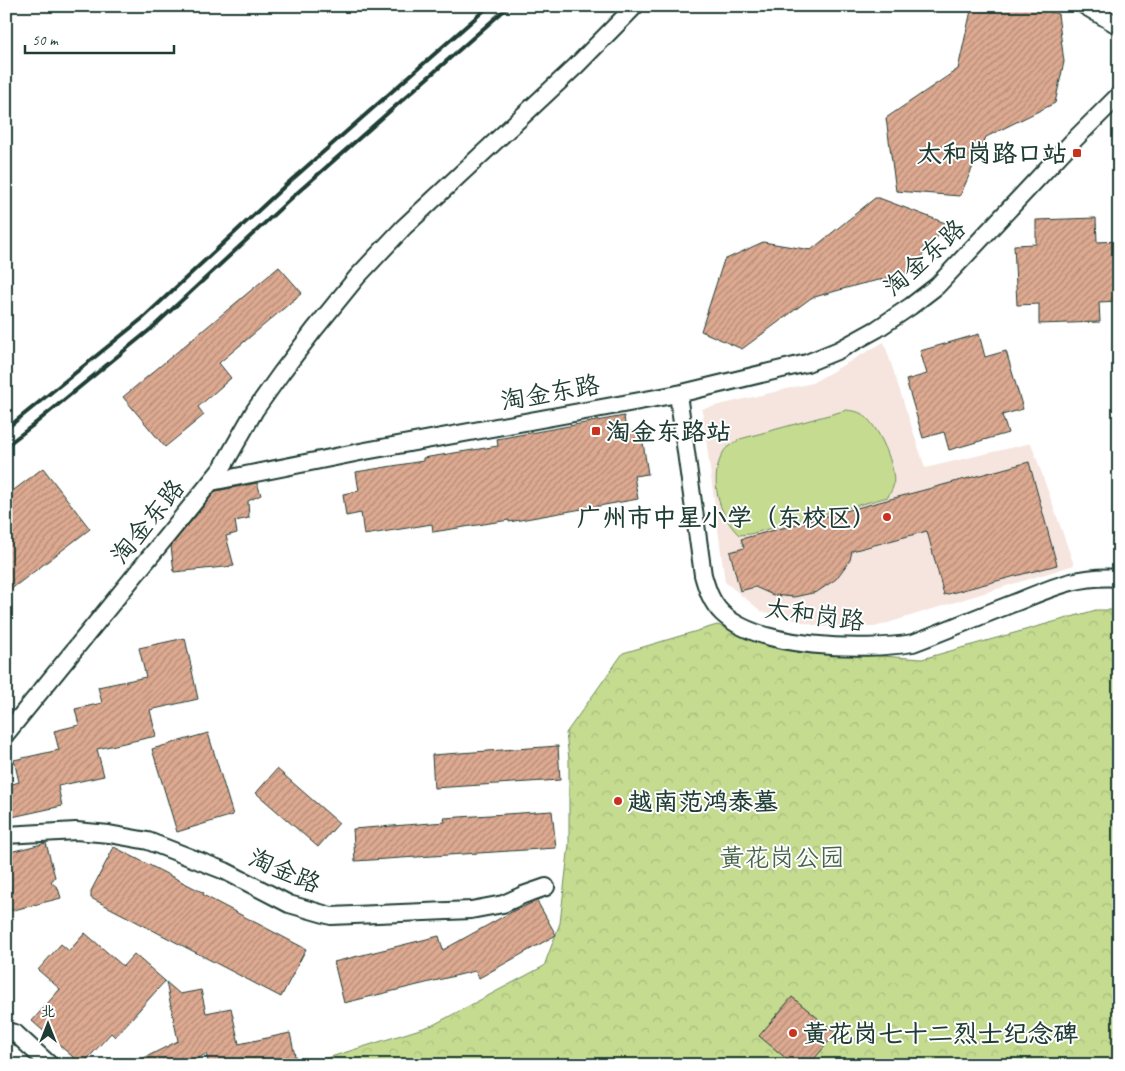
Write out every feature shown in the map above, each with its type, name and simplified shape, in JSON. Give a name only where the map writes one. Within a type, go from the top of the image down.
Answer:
[{"type":"street","points":[[211,482],[222,468],[255,410],[276,380],[358,277],[404,228],[576,66],[635,6]]},
{"type":"street","points":[[1085,6],[1119,26]]},
{"type":"street","name":"淘金东路","points":[[6,734],[211,482],[365,450],[678,394],[807,363],[839,350],[877,330],[911,306],[956,267],[1072,142],[1119,95]]},
{"type":"street","name":"太和岗路","points":[[678,394],[703,575],[710,596],[721,612],[749,630],[785,640],[815,645],[844,647],[895,646],[914,643],[1059,585],[1076,580],[1102,577],[1119,578]]},
{"type":"street","name":"淘金路","points":[[6,835],[76,831],[109,834],[148,841],[225,871],[289,904],[331,916],[471,910],[503,904],[546,887]]},
{"type":"street","points":[[6,1031],[15,1033],[50,1065]]},
{"type":"shaded area","name":"广州市中星小学（东校区）","points":[[884,342],[925,468],[1031,443],[1074,565],[875,627],[821,627],[761,611],[725,582],[702,409],[812,383]]},
{"type":"green space","points":[[847,410],[860,413],[868,419],[885,447],[893,469],[894,479],[893,488],[888,497],[750,534],[739,535],[732,527],[721,506],[716,484],[719,461],[725,449],[740,439]]},
{"type":"green space","name":"黄花岗公园","points":[[1096,610],[1119,610],[1119,1065],[305,1065],[433,1025],[544,966],[560,923],[569,844],[569,759],[566,733],[623,653],[717,625],[802,650],[922,659]]},
{"type":"building","points":[[972,6],[1029,6],[1058,14],[1064,62],[1055,103],[986,137],[960,196],[896,191],[886,118],[958,69]]},
{"type":"building","points":[[875,198],[948,224],[907,274],[811,298],[742,349],[701,331],[724,260],[763,242],[811,250]]},
{"type":"building","points":[[1096,218],[1097,242],[1119,241],[1119,301],[1099,302],[1100,322],[1039,324],[1039,304],[1017,305],[1014,245],[1036,244],[1036,220]]},
{"type":"building","points":[[279,267],[302,293],[219,363],[231,378],[198,407],[204,415],[165,447],[123,397]]},
{"type":"building","points":[[979,334],[985,357],[1006,351],[1023,409],[1002,415],[1008,433],[949,450],[944,432],[923,438],[906,380],[927,374],[920,351]]},
{"type":"building","points":[[624,416],[626,432],[641,430],[648,474],[634,476],[638,499],[509,522],[509,520],[433,532],[432,524],[364,535],[361,513],[346,516],[343,494],[359,491],[356,472],[423,461],[423,458],[498,446],[497,439]]},
{"type":"building","points":[[1029,462],[1057,565],[944,595],[927,531],[852,551],[850,560],[836,579],[817,592],[794,597],[773,595],[755,587],[740,591],[730,552],[744,548],[741,539]]},
{"type":"building","points":[[43,468],[90,529],[6,593],[6,496]]},
{"type":"building","points":[[257,483],[261,495],[248,501],[249,518],[235,521],[237,533],[226,536],[234,566],[174,572],[171,546],[216,491]]},
{"type":"building","points":[[185,638],[198,699],[150,710],[156,736],[97,749],[104,776],[58,786],[62,806],[12,817],[6,786],[19,782],[14,760],[59,750],[54,731],[79,725],[75,709],[102,703],[98,687],[146,677],[139,648]]},
{"type":"building","points":[[208,733],[233,815],[177,832],[152,749]]},
{"type":"building","points":[[558,746],[560,780],[434,788],[432,755]]},
{"type":"building","points":[[277,769],[339,823],[318,847],[256,793]]},
{"type":"building","points":[[552,811],[556,848],[355,861],[353,829],[445,822],[444,818]]},
{"type":"building","points":[[46,843],[55,877],[51,882],[58,888],[61,898],[6,912],[6,853]]},
{"type":"building","points":[[114,847],[204,893],[203,895],[306,949],[281,997],[91,898],[91,891]]},
{"type":"building","points":[[537,901],[556,935],[479,978],[475,971],[344,1003],[334,962],[439,936],[443,950],[515,910]]},
{"type":"building","points":[[85,933],[123,966],[134,954],[165,981],[115,1037],[111,1033],[82,1065],[32,1021],[60,989],[38,970],[61,944],[69,951]]},
{"type":"building","points":[[166,982],[180,994],[201,990],[206,1013],[231,1008],[239,1044],[290,1033],[297,1065],[209,1065],[206,1054],[185,1065],[130,1065],[178,1041]]},
{"type":"building","points":[[792,997],[836,1033],[809,1065],[794,1065],[759,1036]]},
{"type":"railway","points":[[6,429],[143,318],[288,183],[489,6]]},
{"type":"railway","points":[[6,446],[152,328],[297,193],[509,6]]},
{"type":"place","name":"太和岗路口站","points":[[1077,153]]},
{"type":"place","name":"淘金东路站","points":[[596,431]]},
{"type":"place","name":"广州市中星小学（东校区）","points":[[887,517]]},
{"type":"place","name":"越南范鸿泰墓","points":[[618,801]]},
{"type":"place","name":"黄花岗七十二烈士纪念碑","points":[[793,1033]]}]
